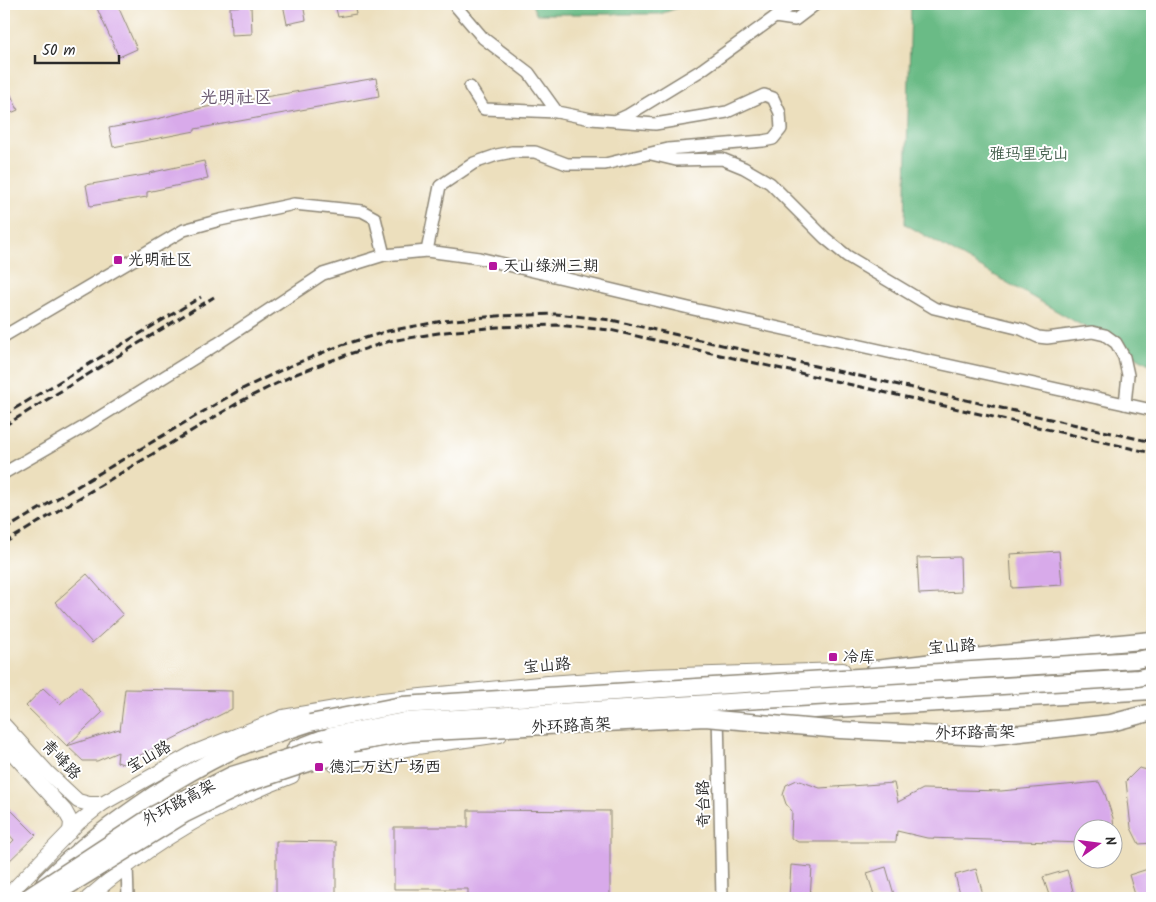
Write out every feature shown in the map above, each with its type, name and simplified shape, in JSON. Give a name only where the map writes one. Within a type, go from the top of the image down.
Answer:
[{"type":"highway","points":[[874,670],[1000,654],[1152,640]]},
{"type":"highway","points":[[29,898],[69,858],[94,837],[192,770],[248,744],[310,724],[402,705],[1152,658]]},
{"type":"highway","points":[[55,898],[104,850],[152,820],[264,761],[331,735],[404,721],[1152,677]]},
{"type":"highway","points":[[717,709],[815,710],[1152,691]]},
{"type":"highway","name":"外环路高架","points":[[29,898],[155,814],[232,775],[313,750],[411,733],[706,718],[840,730],[985,737],[1110,723],[1152,712]]},
{"type":"highway","name":"外环路高架","points":[[49,898],[185,814],[246,784],[315,761],[423,740],[717,728],[851,738],[997,744],[1122,731],[1152,723]]},
{"type":"main road","name":"宝山路","points":[[5,898],[70,832],[102,804],[193,753],[283,717],[382,700],[548,683],[648,676],[874,670],[1080,655],[1152,658]]},
{"type":"main road","points":[[88,898],[127,865],[225,805],[278,782],[319,768],[417,746],[640,719],[861,689],[1084,671],[1152,677]]},
{"type":"main road","name":"青峰路","points":[[4,724],[47,772],[78,801],[89,804],[102,804]]},
{"type":"main road","name":"青峰路","points":[[4,744],[64,810],[71,822],[70,832]]},
{"type":"street","points":[[454,4],[483,38],[529,72],[557,112]]},
{"type":"street","points":[[614,121],[628,115],[700,71],[793,4]]},
{"type":"street","points":[[775,18],[795,20],[816,4]]},
{"type":"street","points":[[427,251],[440,186],[474,163],[497,155],[512,152],[535,152],[567,164],[606,164],[668,149],[762,141],[773,138],[781,129],[780,113],[773,98],[764,95],[727,112],[655,124],[591,119],[557,112],[484,109],[470,87]]},
{"type":"street","points":[[646,153],[676,160],[722,160],[744,168],[770,183],[825,238],[847,256],[934,308],[1021,329],[1038,337],[1047,338],[1092,332],[1105,335],[1116,343],[1124,357],[1128,374],[1126,404]]},
{"type":"street","points":[[4,336],[184,230],[294,204],[362,211],[375,218],[384,255]]},
{"type":"street","points":[[4,473],[133,396],[323,274],[384,255],[427,251],[479,258],[693,309],[1152,410]]},
{"type":"street","name":"奇台路","points":[[717,709],[722,898]]},
{"type":"street","points":[[127,865],[128,898]]},
{"type":"green space","points":[[532,4],[689,4],[660,14],[536,14]]},
{"type":"green space","name":"雅玛里克山","points":[[911,4],[1152,4],[1152,354],[1149,364],[905,224]]},
{"type":"building","points":[[95,4],[117,4],[137,49],[119,57]]},
{"type":"building","points":[[283,4],[303,4],[306,20],[287,24]]},
{"type":"building","points":[[335,4],[354,4],[356,14],[338,17]]},
{"type":"building","points":[[251,6],[252,34],[231,35],[230,7]]},
{"type":"building","points":[[376,78],[379,96],[195,129],[195,131],[113,147],[109,128],[153,120],[201,108]]},
{"type":"building","points":[[4,80],[18,110],[4,116]]},
{"type":"building","points":[[204,161],[208,179],[147,192],[147,197],[90,206],[86,185],[150,174]]},
{"type":"building","points":[[1059,551],[1062,585],[1012,588],[1010,554]]},
{"type":"building","points":[[960,557],[961,592],[919,594],[917,558]]},
{"type":"building","points":[[87,574],[123,615],[92,643],[55,602]]},
{"type":"building","points":[[80,686],[103,712],[67,746],[26,706],[43,688],[60,704]]},
{"type":"building","points":[[125,689],[232,691],[232,709],[123,764],[117,762],[118,752],[97,761],[83,761],[67,746],[119,729],[120,731]]},
{"type":"building","points":[[1139,768],[1152,771],[1152,843],[1139,844],[1131,828],[1126,781]]},
{"type":"building","points":[[797,780],[820,788],[894,783],[898,802],[923,789],[1001,791],[1099,782],[1113,820],[1074,820],[1074,843],[927,838],[897,831],[896,842],[798,842],[791,838],[792,811],[786,804],[783,795],[786,785]]},
{"type":"building","points":[[4,803],[36,835],[4,866],[4,850],[14,840],[4,829]]},
{"type":"building","points":[[468,810],[610,811],[610,898],[468,898],[468,889],[394,889],[394,827],[468,827]]},
{"type":"building","points":[[276,841],[336,842],[336,898],[276,898]]},
{"type":"building","points":[[791,865],[812,867],[810,898],[789,898]]},
{"type":"building","points":[[886,867],[895,898],[875,898],[867,873]]},
{"type":"building","points":[[976,869],[984,898],[961,898],[955,875]]},
{"type":"building","points":[[1148,869],[1152,881],[1152,898],[1136,898],[1129,875]]},
{"type":"building","points":[[1067,870],[1075,898],[1050,898],[1043,877]]},
{"type":"railway","points":[[4,415],[201,297]]},
{"type":"railway","points":[[4,426],[214,297]]},
{"type":"railway","points":[[4,530],[238,391],[292,365],[342,345],[388,331],[443,321],[497,316],[556,314],[611,320],[1152,442]]},
{"type":"railway","points":[[4,543],[243,400],[296,374],[390,341],[445,332],[498,327],[556,325],[610,330],[1152,453]]},
{"type":"place","name":"光明社区","points":[[118,260]]},
{"type":"place","name":"天山绿洲三期","points":[[493,266]]},
{"type":"place","name":"冷库","points":[[833,657]]},
{"type":"place","name":"德汇万达广场西","points":[[319,767]]},
{"type":"district","name":"光明社区","points":[[236,98]]}]
